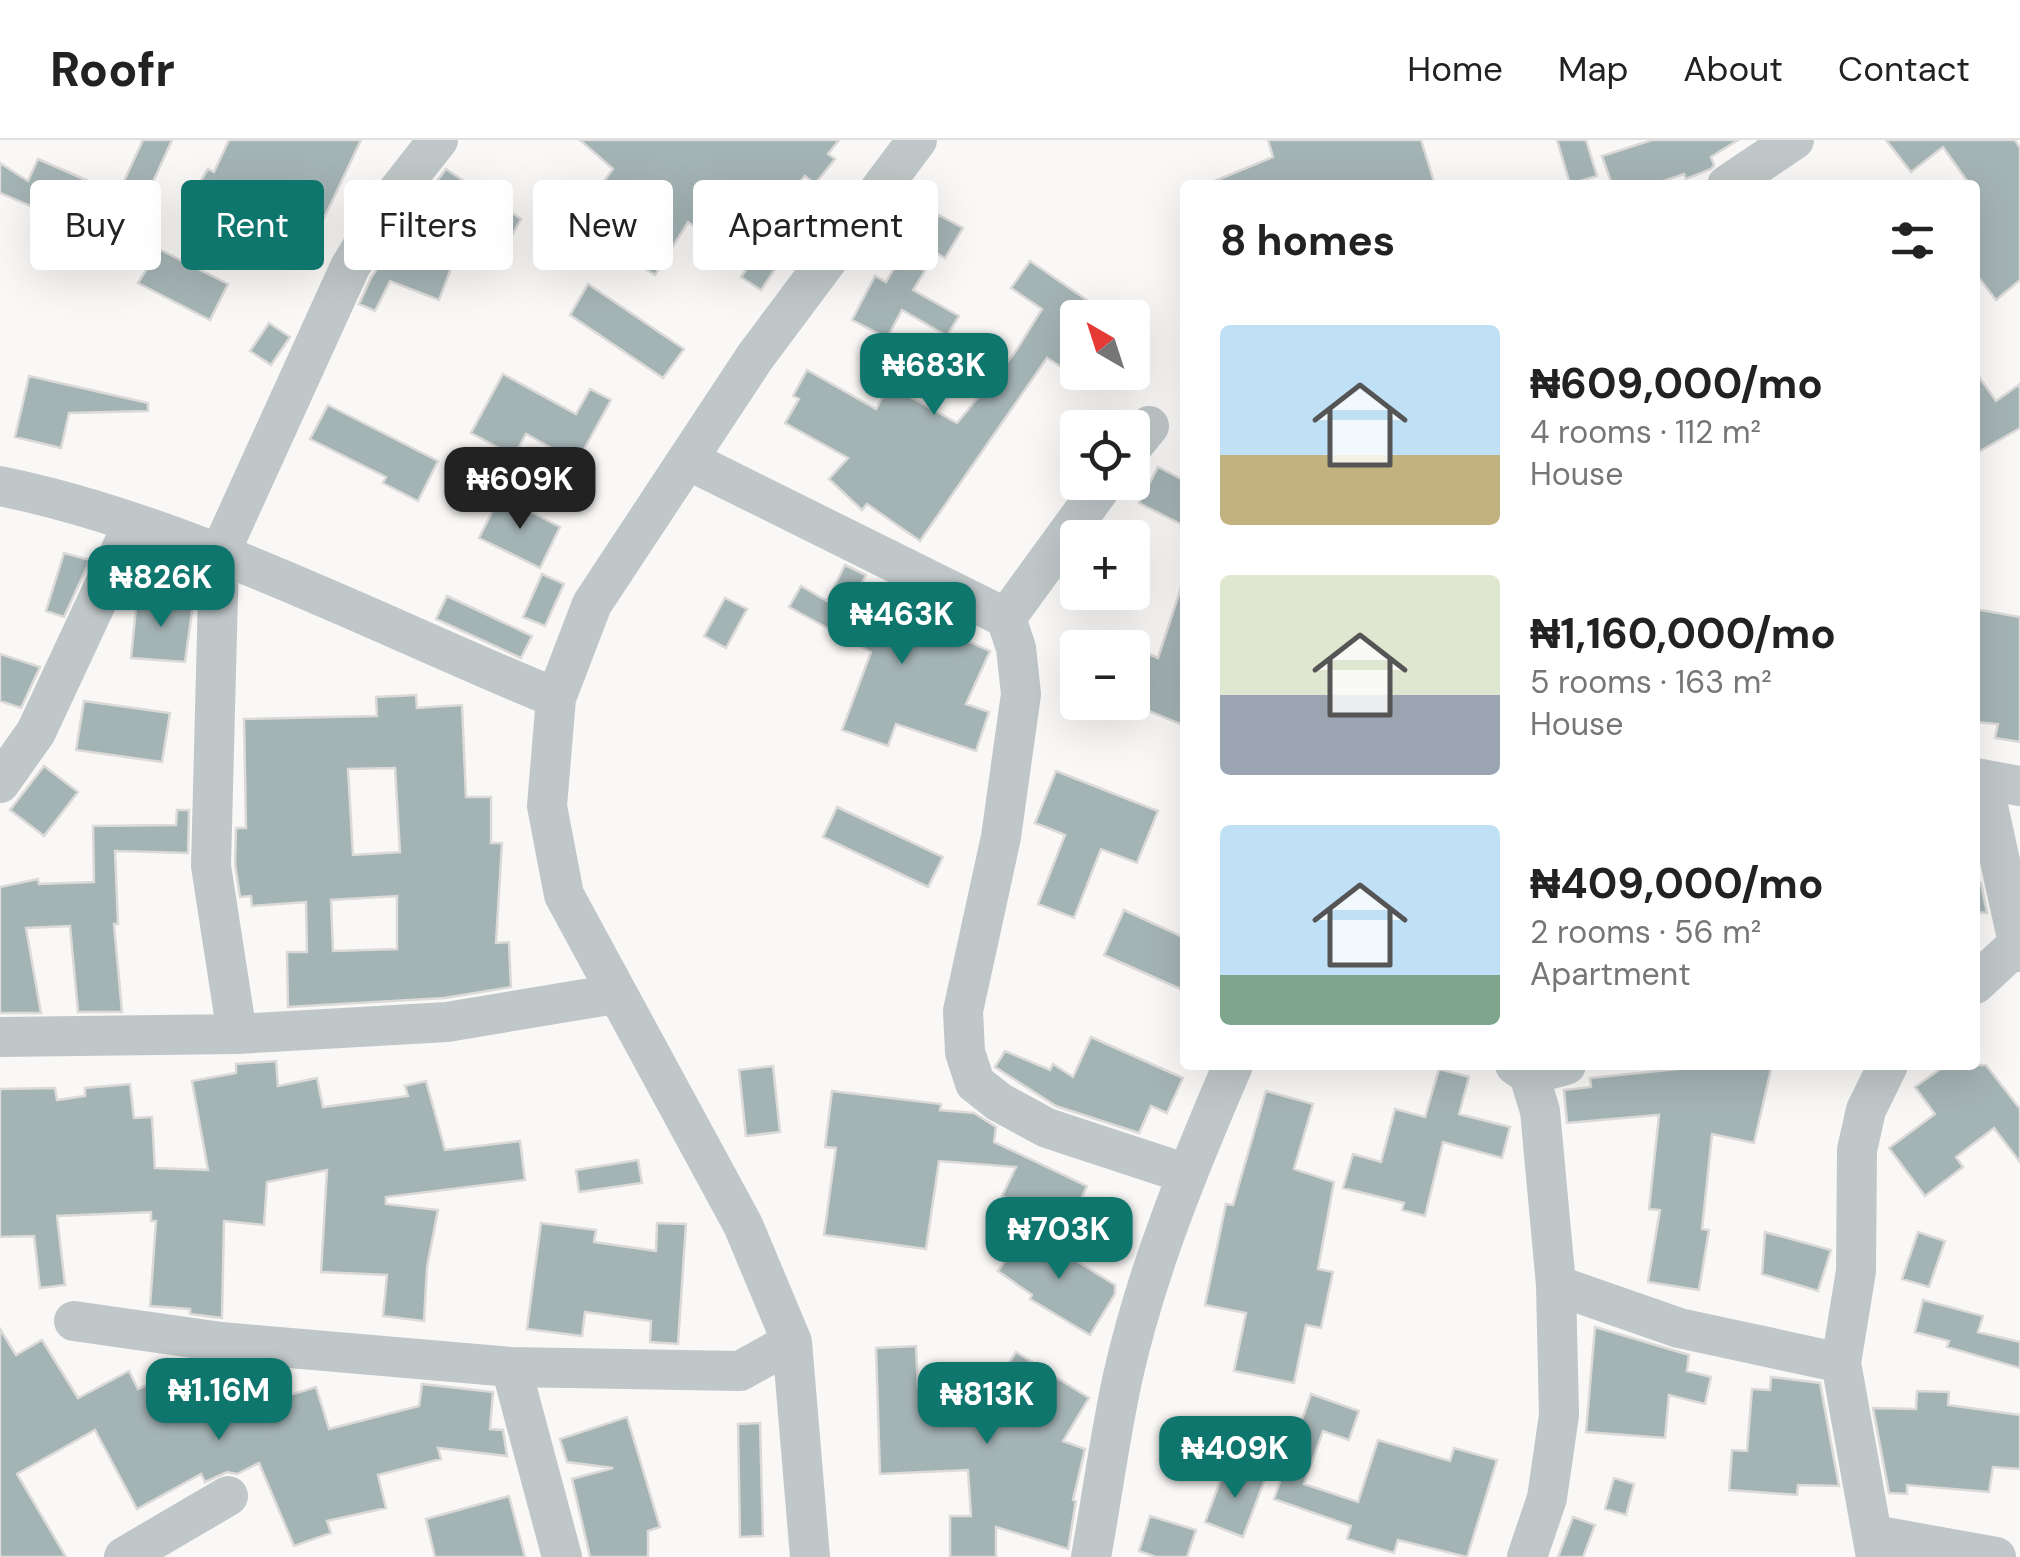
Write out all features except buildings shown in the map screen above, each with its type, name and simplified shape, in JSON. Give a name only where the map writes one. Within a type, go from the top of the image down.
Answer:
[{"type":"street","points":[[236,1034],[210,866],[219,555],[350,267],[390,200],[438,140]]},
{"type":"street","points":[[810,1557],[792,1342],[743,1226],[564,895],[552,852],[548,806],[556,698],[592,604],[755,357],[917,140]]},
{"type":"street","points":[[1734,180],[1794,140]]},
{"type":"street","points":[[688,460],[1006,618],[1016,648],[1021,694],[1001,837],[963,1011],[965,1052],[975,1083],[999,1102],[1047,1128],[1187,1174]]},
{"type":"street","points":[[0,486],[44,494],[219,555],[556,698]]},
{"type":"street","points":[[1006,618],[1092,500]]},
{"type":"street","points":[[0,783],[36,732],[133,524]]},
{"type":"street","points":[[1980,980],[2018,949],[1992,781]]},
{"type":"street","points":[[0,1037],[236,1034],[447,1022],[616,994]]},
{"type":"street","points":[[1090,1557],[1122,1377],[1187,1174],[1231,1070]]},
{"type":"street","points":[[1528,1557],[1548,1498],[1559,1415],[1556,1284],[1537,1070]]},
{"type":"street","points":[[1886,1070],[1866,1110],[1857,1150],[1856,1270],[1841,1363],[1875,1546],[1996,1557]]},
{"type":"street","points":[[1556,1284],[1679,1328],[1841,1363]]},
{"type":"street","points":[[74,1321],[221,1342],[511,1367],[740,1371],[792,1342]]},
{"type":"street","points":[[511,1367],[562,1557]]},
{"type":"street","points":[[124,1557],[228,1496]]}]
